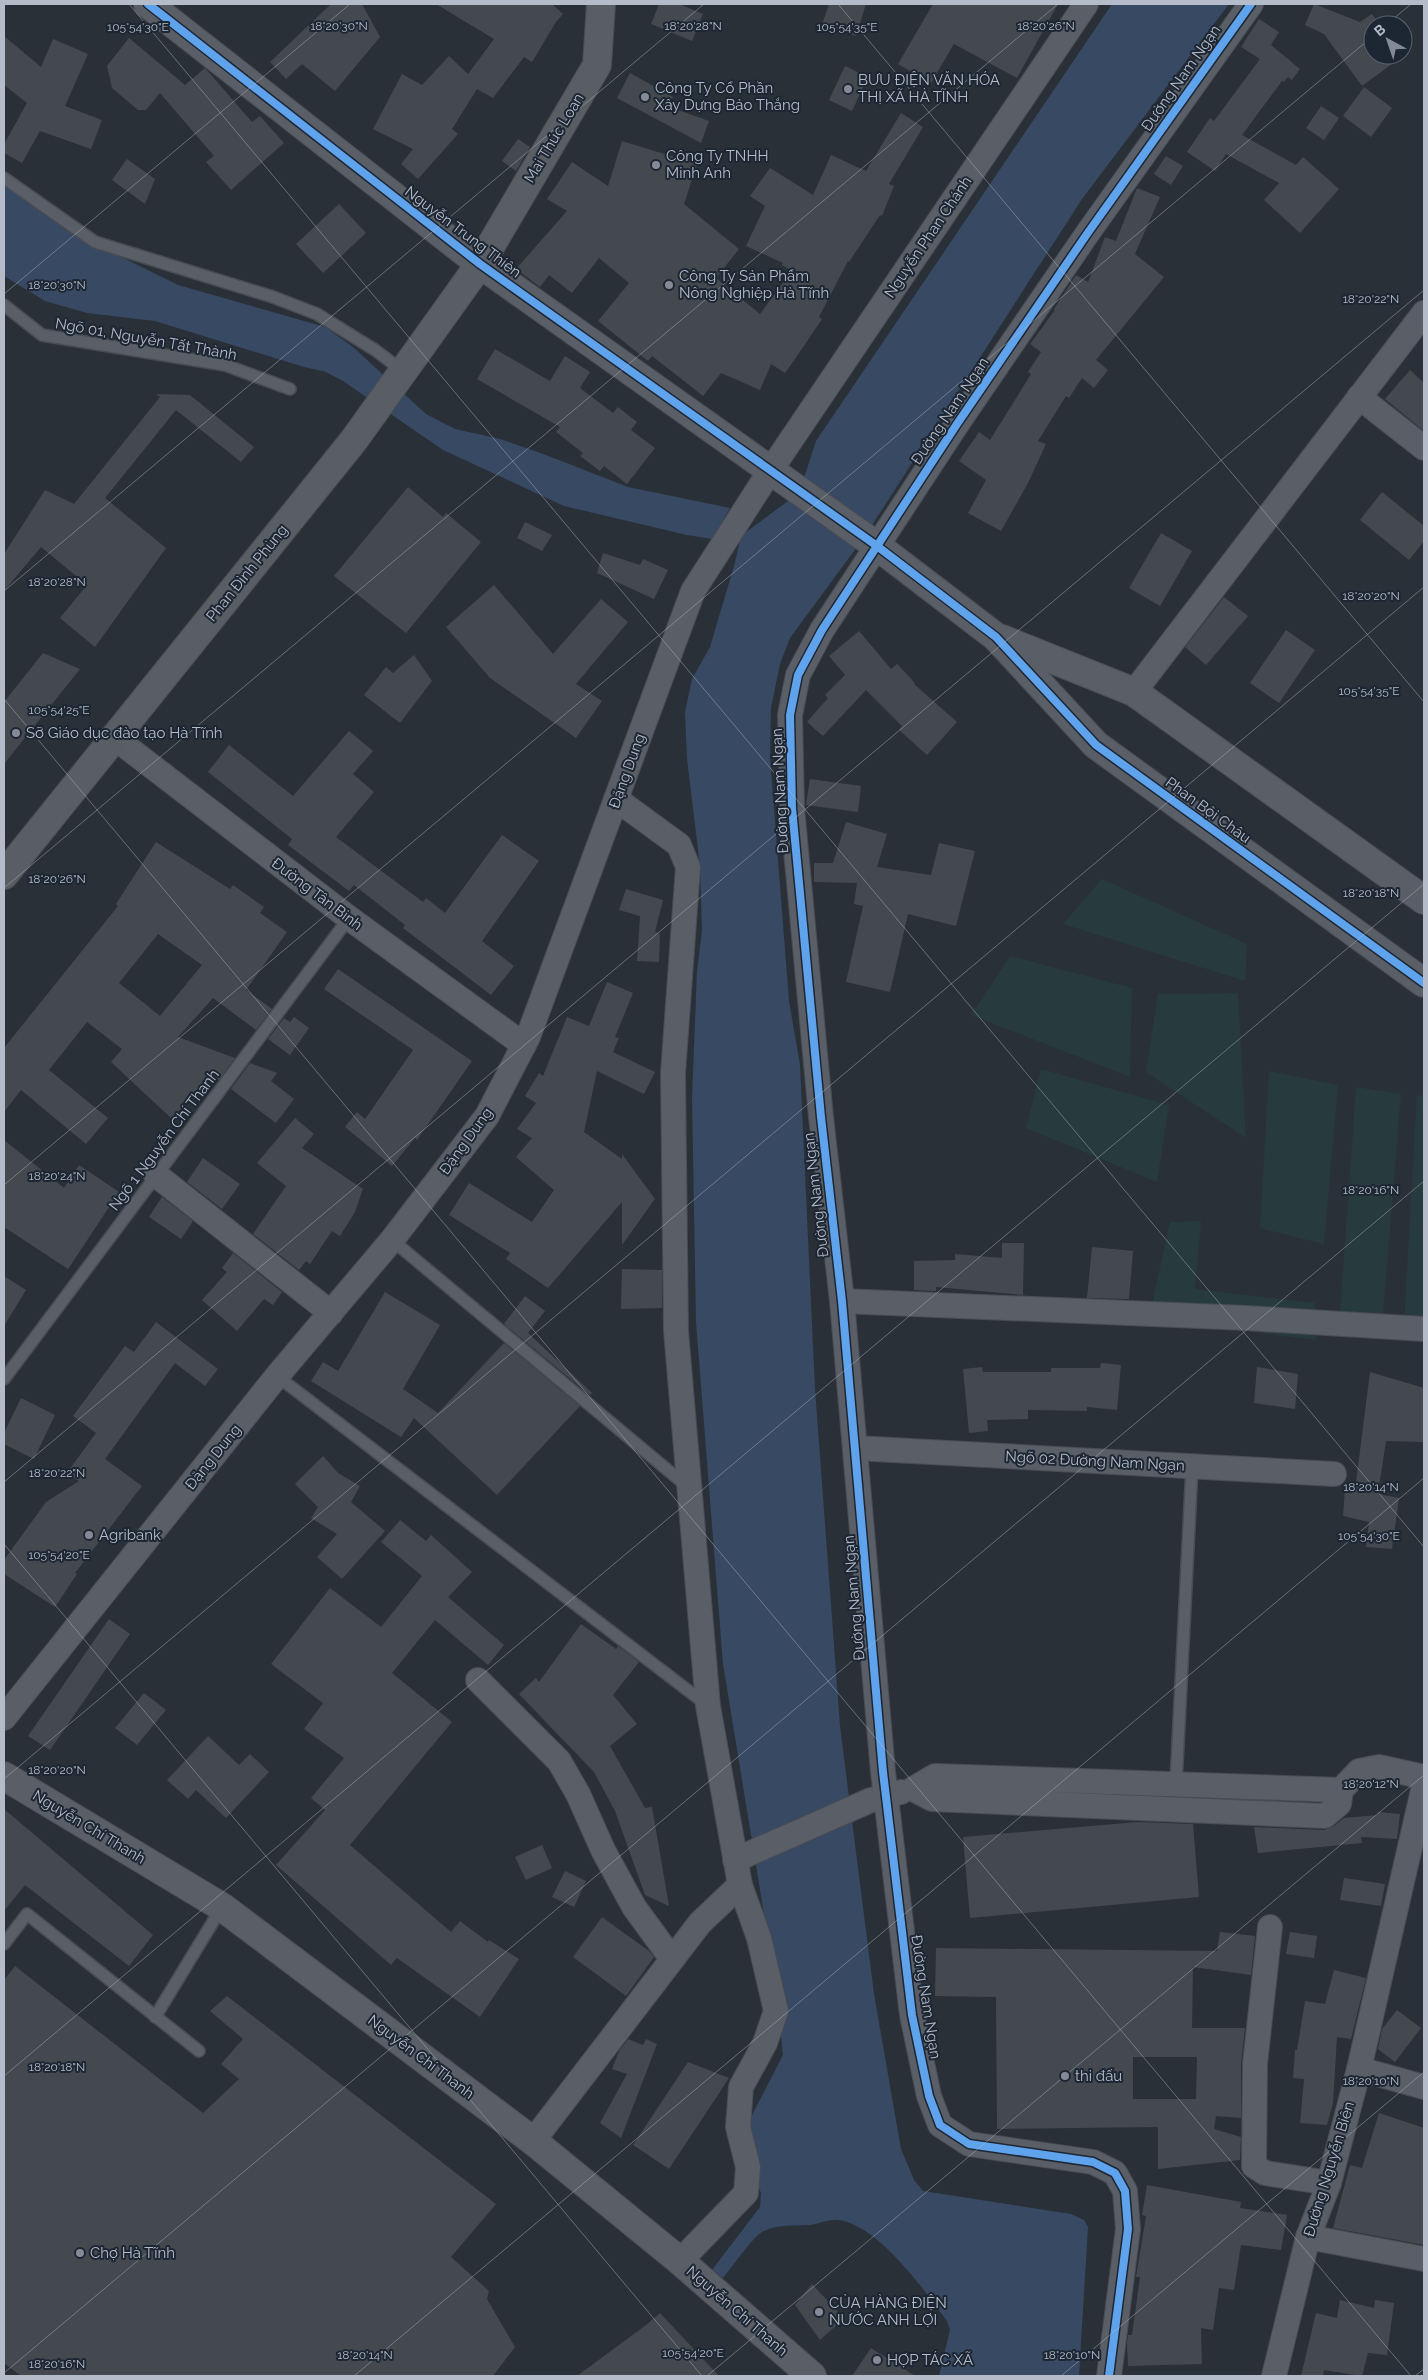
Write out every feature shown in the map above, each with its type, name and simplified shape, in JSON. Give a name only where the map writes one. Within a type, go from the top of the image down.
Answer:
[{"type":"main road","name":"Mai Thúc Loan","points":[[480,264],[597,65],[601,4]]},
{"type":"main road","name":"Phan Đình Phùng","points":[[4,875],[354,440],[480,264]]},
{"type":"street","name":"Nguyễn Trung Thiên","points":[[148,4],[480,264],[877,546],[996,637]]},
{"type":"street","name":"Nguyễn Phan Chánh","points":[[770,471],[1086,4]]},
{"type":"street","name":"Đường Nam Ngạn","points":[[1109,2376],[1128,2229],[1125,2191],[1115,2174],[1093,2162],[969,2144],[940,2124],[929,2096],[912,2016],[878,1798],[856,1448],[842,1301],[821,1117],[792,808],[790,715],[798,675],[822,630],[1087,234],[1251,4]]},
{"type":"street","points":[[1134,692],[1424,313]]},
{"type":"street","points":[[1359,396],[1424,448]]},
{"type":"street","name":"Đặng Dung","points":[[4,1718],[278,1376],[392,1240],[487,1116],[524,1045],[693,591],[770,471]]},
{"type":"street","points":[[996,637],[1134,692],[1424,900]]},
{"type":"street","name":"Phan Bội Châu","points":[[996,637],[1096,745],[1424,982]]},
{"type":"street","name":"Đường Tân Bình","points":[[114,738],[349,918],[524,1045]]},
{"type":"street","points":[[616,799],[679,844],[688,867],[673,1073],[676,1331],[708,1706],[744,1857],[740,1885],[758,1938],[776,2011],[765,2042],[741,2087],[738,2127],[748,2167],[746,2193],[680,2261]]},
{"type":"street","points":[[156,1175],[331,1313]]},
{"type":"street","points":[[842,1301],[1246,1318],[1424,1329]]},
{"type":"street","name":"Ngõ 02 Đường Nam Ngạn","points":[[856,1448],[1334,1474]]},
{"type":"street","points":[[478,1680],[559,1760],[578,1794],[603,1850],[634,1907],[672,1959]]},
{"type":"street","points":[[913,1789],[932,1799],[1325,1816],[1339,1804],[1341,1790],[1359,1771],[1379,1767],[1424,1777]]},
{"type":"street","name":"Nguyễn Chí Thanh","points":[[4,1776],[222,1907],[533,2141],[680,2261],[812,2376]]},
{"type":"street","points":[[744,1857],[878,1798],[913,1789],[935,1776],[1341,1790]]},
{"type":"street","name":"Đường Nguyễn Biên","points":[[1274,2376],[1308,2238],[1328,2183],[1359,2069],[1424,1786]]},
{"type":"street","points":[[533,2141],[700,1923],[740,1885]]},
{"type":"street","points":[[1270,1927],[1255,2064],[1254,2166],[1264,2173],[1328,2183]]},
{"type":"street","points":[[1359,2069],[1424,2087]]},
{"type":"street","points":[[1308,2238],[1424,2259]]},
{"type":"lane","points":[[4,178],[95,242],[273,297],[318,314],[375,350],[401,376]]},
{"type":"lane","name":"Ngõ 01, Nguyễn Tất Thành","points":[[4,305],[42,335],[226,365],[290,389]]},
{"type":"lane","name":"Ngõ 1 Nguyễn Chí Thanh","points":[[4,1379],[349,918]]},
{"type":"lane","points":[[392,1240],[689,1489]]},
{"type":"lane","points":[[278,1376],[708,1706]]},
{"type":"lane","points":[[1176,1783],[1192,1467]]},
{"type":"lane","points":[[156,2017],[222,1907]]},
{"type":"lane","points":[[4,1944],[27,1914],[199,2052]]},
{"type":"green space","points":[[1102,879],[1247,944],[1245,981],[1063,924]]},
{"type":"green space","points":[[1010,956],[1132,988],[1130,1077],[971,1015]]},
{"type":"green space","points":[[1238,993],[1246,1138],[1146,1072],[1158,994]]},
{"type":"green space","points":[[1041,1069],[1169,1105],[1157,1182],[1026,1128]]},
{"type":"green space","points":[[1269,1071],[1338,1085],[1324,1244],[1260,1228]]},
{"type":"green space","points":[[1356,1087],[1401,1094],[1381,1338],[1339,1329]]},
{"type":"green space","points":[[1417,1095],[1424,1096],[1424,1341],[1403,1340]]},
{"type":"green space","points":[[1201,1221],[1195,1289],[1315,1303],[1316,1340],[1149,1318],[1170,1222]]},
{"type":"water","points":[[1112,4],[1229,4],[1082,199],[865,536],[790,638],[780,664],[771,708],[770,758],[789,1001],[800,1065],[815,1389],[840,1726],[874,1994],[901,2149],[914,2180],[923,2191],[1071,2214],[1084,2220],[1088,2227],[1079,2376],[939,2376],[950,2330],[947,2321],[899,2260],[884,2245],[852,2224],[833,2220],[811,2225],[767,2229],[753,2240],[723,2278],[712,2270],[760,2207],[761,2193],[745,2151],[750,2119],[783,2055],[774,1975],[723,1664],[696,1322],[692,1097],[697,971],[702,931],[700,866],[687,759],[685,712],[692,679],[710,647],[741,536],[788,501],[802,484],[816,441]]},
{"type":"water","points":[[4,181],[73,233],[178,285],[325,327],[353,347],[426,414],[455,429],[500,439],[628,487],[730,508],[712,539],[687,535],[564,506],[443,450],[343,381],[326,372],[155,321],[87,313],[45,301],[4,276]]},
{"type":"building","points":[[331,4],[362,4],[380,37],[335,91],[302,64],[286,79],[270,62]]},
{"type":"building","points":[[436,4],[552,4],[563,14],[556,22],[532,62],[524,57],[493,98],[477,89],[452,129],[458,134],[418,179],[401,164],[413,149],[373,129],[402,74],[422,85],[449,56],[468,74],[494,39]]},
{"type":"building","points":[[659,4],[679,4],[703,14],[692,41],[651,24]]},
{"type":"building","points":[[829,4],[866,4],[856,36],[822,25]]},
{"type":"building","points":[[933,4],[1058,4],[1017,78],[954,44],[931,83],[898,64]]},
{"type":"building","points":[[1314,4],[1360,22],[1363,20],[1363,65],[1391,65],[1362,86],[1324,34],[1305,25]]},
{"type":"building","points":[[1259,19],[1279,32],[1271,45],[1300,69],[1292,80],[1288,77],[1284,82],[1282,81],[1242,135],[1296,165],[1303,157],[1339,189],[1300,233],[1264,200],[1279,183],[1226,154],[1215,171],[1187,152],[1210,118],[1214,121],[1260,59],[1241,47]]},
{"type":"building","points":[[4,36],[41,67],[53,39],[88,54],[65,106],[102,120],[91,149],[40,131],[22,163],[4,153],[4,144],[27,103],[4,85]]},
{"type":"building","points":[[129,38],[185,85],[205,68],[252,122],[260,116],[284,143],[231,190],[206,162],[214,156],[160,93],[146,110],[138,110],[112,88],[107,66]]},
{"type":"building","name":"BƯU ĐIỆN VĂN HÓA THỊ XÃ HÀ TĨNH","points":[[845,66],[868,77],[852,111],[829,100]]},
{"type":"building","points":[[630,73],[673,97],[667,106],[709,121],[701,143],[617,98]]},
{"type":"building","points":[[1364,87],[1392,108],[1371,137],[1343,116]]},
{"type":"building","points":[[1321,106],[1339,118],[1324,140],[1306,128]]},
{"type":"building","points":[[901,113],[923,127],[889,184],[894,186],[882,216],[880,215],[848,261],[819,317],[822,319],[797,356],[785,373],[771,364],[760,390],[721,373],[703,396],[652,356],[648,361],[598,321],[629,283],[599,258],[572,293],[549,275],[540,287],[516,269],[567,211],[547,199],[572,162],[608,186],[622,141],[697,164],[684,204],[739,249],[716,278],[760,314],[792,271],[782,265],[783,263],[746,246],[765,206],[750,196],[770,168],[813,195],[831,155],[866,171]]},
{"type":"building","points":[[518,139],[530,147],[516,171],[502,161]]},
{"type":"building","points":[[1166,156],[1183,166],[1171,185],[1154,174]]},
{"type":"building","points":[[127,159],[155,179],[145,204],[112,180]]},
{"type":"building","points":[[1137,188],[1160,197],[1135,254],[1164,277],[1096,360],[1108,370],[1094,388],[1082,378],[1069,398],[1066,396],[1038,441],[1046,444],[1028,483],[1001,531],[968,513],[986,480],[959,461],[979,432],[990,440],[1031,374],[1028,372],[1041,352],[1030,344],[1055,310],[1076,275],[1088,282],[1105,237],[1116,241]]},
{"type":"building","points":[[339,204],[366,233],[323,273],[296,244]]},
{"type":"building","points":[[495,349],[550,381],[565,356],[590,372],[580,388],[613,413],[618,407],[637,422],[631,430],[655,448],[627,484],[604,466],[600,471],[580,456],[583,453],[556,432],[560,427],[477,379]]},
{"type":"building","points":[[1410,370],[1424,383],[1424,431],[1385,399]]},
{"type":"building","points":[[156,394],[190,395],[254,447],[241,462],[176,410],[105,498],[166,548],[95,647],[60,618],[87,585],[41,547],[4,591],[4,554],[45,490],[74,504],[160,397]]},
{"type":"building","points":[[408,487],[443,517],[446,513],[481,542],[406,633],[334,576]]},
{"type":"building","points":[[1382,492],[1424,526],[1424,541],[1409,560],[1360,520]]},
{"type":"building","points":[[525,522],[552,535],[542,551],[517,538]]},
{"type":"building","points":[[1161,533],[1192,551],[1160,606],[1129,588]]},
{"type":"building","points":[[603,553],[640,565],[643,559],[668,570],[654,599],[597,573]]},
{"type":"building","points":[[494,585],[553,654],[601,599],[628,622],[576,684],[602,701],[576,738],[490,678],[446,627]]},
{"type":"building","points":[[1224,597],[1248,616],[1206,665],[1185,647]]},
{"type":"building","points":[[1286,630],[1315,650],[1279,703],[1250,683]]},
{"type":"building","points":[[859,631],[891,669],[897,664],[914,684],[957,722],[927,755],[899,730],[902,726],[866,690],[823,736],[807,722],[828,698],[825,695],[845,675],[829,656]]},
{"type":"building","name":"Sỡ Giáo dục đào tạo Hà Tĩnh","points":[[43,653],[80,669],[4,764],[4,702]]},
{"type":"building","points":[[414,655],[432,681],[400,723],[364,695],[386,667],[393,673]]},
{"type":"building","points":[[349,731],[373,751],[353,774],[374,792],[336,837],[423,902],[426,898],[445,913],[502,835],[539,861],[482,941],[514,966],[491,995],[403,928],[405,925],[354,885],[349,891],[288,845],[292,839],[208,772],[229,745],[293,796]]},
{"type":"building","points":[[810,779],[861,786],[858,812],[806,805]]},
{"type":"building","points":[[846,822],[887,834],[877,867],[931,875],[939,843],[975,851],[956,926],[908,914],[890,992],[846,982],[863,906],[854,904],[857,883],[814,882],[814,863],[833,863]]},
{"type":"building","points":[[156,842],[230,889],[233,885],[264,907],[260,913],[287,932],[246,990],[272,1009],[256,1030],[213,998],[178,1037],[235,1058],[219,1080],[211,1074],[172,1119],[111,1062],[122,1049],[87,1022],[49,1070],[108,1118],[86,1144],[21,1090],[4,1112],[4,1048],[118,906],[116,904]],"holes":[[[158,934],[202,965],[160,1016],[119,983]]]},
{"type":"building","points":[[626,889],[663,900],[655,932],[660,934],[659,962],[637,961],[640,916],[619,910]]},
{"type":"building","points":[[338,969],[472,1061],[417,1140],[415,1138],[392,1166],[345,1127],[357,1112],[365,1119],[413,1050],[324,989]]},
{"type":"building","points":[[607,982],[633,993],[615,1037],[619,1038],[613,1052],[655,1072],[644,1094],[597,1071],[584,1132],[622,1159],[622,1154],[655,1199],[622,1245],[622,1202],[548,1288],[506,1259],[510,1253],[449,1215],[469,1183],[532,1222],[554,1190],[516,1157],[532,1138],[517,1129],[536,1103],[525,1096],[539,1073],[543,1076],[567,1017],[589,1026]]},
{"type":"building","points":[[294,1017],[309,1028],[290,1055],[268,1039],[284,1018],[290,1022]]},
{"type":"building","points":[[250,1063],[277,1073],[271,1081],[294,1099],[276,1123],[231,1089]]},
{"type":"building","points":[[295,1118],[314,1134],[302,1148],[363,1189],[355,1212],[340,1236],[332,1231],[310,1264],[306,1261],[299,1270],[253,1234],[286,1186],[257,1163]]},
{"type":"building","points":[[4,1140],[64,1188],[79,1165],[119,1192],[68,1269],[4,1227]]},
{"type":"building","points":[[203,1158],[240,1184],[222,1209],[187,1182]]},
{"type":"building","points":[[162,1197],[193,1221],[181,1239],[149,1217]]},
{"type":"building","points":[[1002,1243],[1024,1243],[1023,1295],[936,1287],[936,1291],[914,1290],[914,1261],[955,1260],[955,1254],[1002,1258]]},
{"type":"building","points":[[1092,1247],[1133,1251],[1129,1299],[1087,1298]]},
{"type":"building","points":[[233,1253],[282,1292],[273,1305],[264,1299],[237,1331],[202,1300],[227,1272],[222,1268]]},
{"type":"building","points":[[622,1269],[662,1270],[662,1308],[621,1309]]},
{"type":"building","points":[[4,1276],[26,1290],[4,1326]]},
{"type":"building","points":[[385,1292],[440,1325],[403,1389],[438,1413],[504,1343],[580,1406],[497,1495],[414,1418],[401,1437],[311,1381],[323,1362],[338,1371]]},
{"type":"building","points":[[525,1296],[545,1311],[528,1333],[592,1393],[590,1395],[504,1324]]},
{"type":"building","points":[[156,1322],[218,1369],[205,1386],[175,1363],[105,1459],[142,1486],[75,1573],[77,1574],[55,1607],[4,1574],[4,1560],[46,1502],[79,1481],[66,1474],[96,1433],[73,1416],[125,1346],[134,1352]]},
{"type":"building","points":[[1101,1363],[1121,1365],[1117,1410],[1087,1407],[1087,1411],[1028,1410],[1028,1419],[987,1420],[988,1431],[969,1433],[963,1369],[982,1367],[983,1372],[1051,1372],[1051,1368],[1100,1368]]},
{"type":"building","points":[[1257,1367],[1298,1374],[1295,1409],[1254,1403]]},
{"type":"building","points":[[1370,1372],[1424,1388],[1424,1442],[1386,1441],[1378,1494],[1399,1498],[1392,1549],[1366,1547],[1369,1522],[1343,1516],[1345,1488],[1355,1490]]},
{"type":"building","points":[[21,1398],[55,1415],[34,1459],[4,1444],[4,1433]]},
{"type":"building","points":[[323,1456],[338,1473],[360,1486],[351,1502],[385,1531],[342,1579],[317,1557],[337,1534],[311,1518],[318,1507],[295,1484]]},
{"type":"building","points":[[400,1520],[426,1541],[431,1535],[472,1572],[448,1597],[504,1645],[488,1665],[435,1620],[392,1673],[452,1722],[350,1845],[451,1932],[460,1921],[488,1942],[489,1940],[519,1959],[480,2017],[397,1958],[391,1965],[276,1865],[325,1810],[311,1798],[344,1758],[304,1729],[323,1703],[271,1664],[330,1588],[381,1627],[422,1576],[381,1542]]},
{"type":"building","points":[[109,1619],[130,1634],[50,1750],[28,1736]]},
{"type":"building","points":[[581,1624],[616,1649],[618,1646],[639,1662],[613,1695],[637,1724],[610,1746],[645,1808],[652,1807],[669,1906],[645,1895],[615,1811],[594,1772],[519,1694],[536,1678],[539,1682]]},
{"type":"building","points":[[144,1693],[166,1710],[137,1745],[115,1728]]},
{"type":"building","points":[[208,1736],[239,1765],[250,1754],[269,1772],[226,1818],[196,1790],[188,1799],[167,1780]]},
{"type":"building","points":[[4,1809],[153,1935],[129,1966],[25,1885],[4,1911]]},
{"type":"building","points":[[1378,1812],[1400,1814],[1397,1839],[1361,1837],[1362,1843],[1258,1853],[1254,1827],[1324,1830],[1334,1826],[1344,1818],[1378,1815]]},
{"type":"building","points":[[1137,1822],[1193,1824],[1199,1897],[970,1918],[963,1837]]},
{"type":"building","points":[[542,1845],[552,1868],[526,1880],[515,1857]]},
{"type":"building","points":[[565,1871],[586,1881],[574,1907],[552,1897]]},
{"type":"building","points":[[1344,1878],[1385,1884],[1381,1906],[1340,1900]]},
{"type":"building","points":[[602,1917],[649,1951],[654,1957],[626,1996],[573,1957]]},
{"type":"building","points":[[1220,1932],[1255,1936],[1251,1975],[1193,1967],[1192,2028],[1245,2028],[1241,2064],[1241,2118],[1216,2116],[1214,2129],[1241,2137],[1240,2160],[1158,2169],[1158,2127],[997,2129],[996,1997],[935,1996],[936,1948],[1217,1951]],"holes":[[[1133,2057],[1197,2057],[1196,2099],[1133,2099]]]},
{"type":"building","points":[[1290,1932],[1317,1936],[1314,1958],[1286,1954]]},
{"type":"building","points":[[15,1966],[203,2113],[239,2079],[221,2064],[243,2039],[210,2011],[227,1996],[496,2204],[451,2257],[489,2291],[487,2299],[515,2347],[493,2376],[21,2376],[4,2363],[4,1980]]},
{"type":"building","points":[[1334,1970],[1366,1978],[1351,2039],[1337,2037],[1333,2103],[1327,2125],[1300,2123],[1304,2079],[1293,2078],[1295,2050],[1297,2050],[1305,2001],[1325,2004]]},
{"type":"building","points":[[1397,2010],[1421,2028],[1395,2062],[1378,2049],[1382,2029]]},
{"type":"building","points":[[628,2039],[643,2045],[646,2039],[657,2044],[621,2138],[600,2123],[627,2074],[612,2069],[619,2051]]},
{"type":"building","points":[[688,2062],[729,2078],[669,2169],[633,2145]]},
{"type":"building","points":[[1379,2113],[1424,2128],[1424,2245],[1333,2228],[1350,2165],[1362,2168]]},
{"type":"building","points":[[1147,2185],[1241,2202],[1240,2208],[1287,2215],[1281,2250],[1241,2245],[1234,2290],[1219,2288],[1213,2330],[1201,2328],[1202,2364],[1128,2366],[1127,2343],[1128,2335],[1132,2335],[1140,2277],[1136,2277],[1146,2216],[1142,2215]]},
{"type":"building","name":"CỦA HÀNG ĐIỆN NƯỚC ANH LỢI","points":[[812,2284],[840,2314],[840,2322],[820,2340],[795,2305]]},
{"type":"building","points":[[1340,2300],[1374,2308],[1375,2300],[1394,2303],[1387,2355],[1368,2353],[1362,2376],[1324,2370],[1323,2376],[1301,2376],[1316,2313],[1337,2318]]},
{"type":"building","points":[[660,2313],[719,2376],[577,2376],[646,2325]]},
{"type":"building","name":"HỢP TÁC XÃ","points":[[871,2348],[915,2376],[852,2376]]},
{"type":"cycle path","points":[[148,4],[480,264],[877,546],[996,637],[1096,745],[1424,983]]},
{"type":"cycle path","points":[[1109,2376],[1128,2229],[1125,2191],[1115,2173],[1093,2162],[969,2144],[940,2125],[929,2096],[912,2015],[883,1772],[842,1301],[821,1117],[792,808],[790,715],[798,675],[822,630],[957,424],[1087,234],[1251,4]]},
{"type":"place","name":"BƯU ĐIỆN VĂN HÓA THỊ XÃ HÀ TĨNH","points":[[848,89]]},
{"type":"place","name":"Công Ty Cổ Phần Xây Dựng Bảo Thắng","points":[[645,97]]},
{"type":"place","name":"Công Ty TNHH Minh Anh","points":[[656,165]]},
{"type":"place","name":"Công Ty Sản Phẩm Nông Nghiệp Hà Tĩnh","points":[[669,285]]},
{"type":"place","name":"Sỡ Giáo dục đào tạo Hà Tĩnh","points":[[16,733]]},
{"type":"place","name":"Agribank","points":[[89,1535]]},
{"type":"place","name":"thi đấu","points":[[1065,2076]]},
{"type":"place","name":"Chợ Hà Tĩnh","points":[[80,2253]]},
{"type":"place","name":"CỦA HÀNG ĐIỆN NƯỚC ANH LỢI","points":[[819,2312]]},
{"type":"place","name":"HỢP TÁC XÃ","points":[[877,2360]]}]
